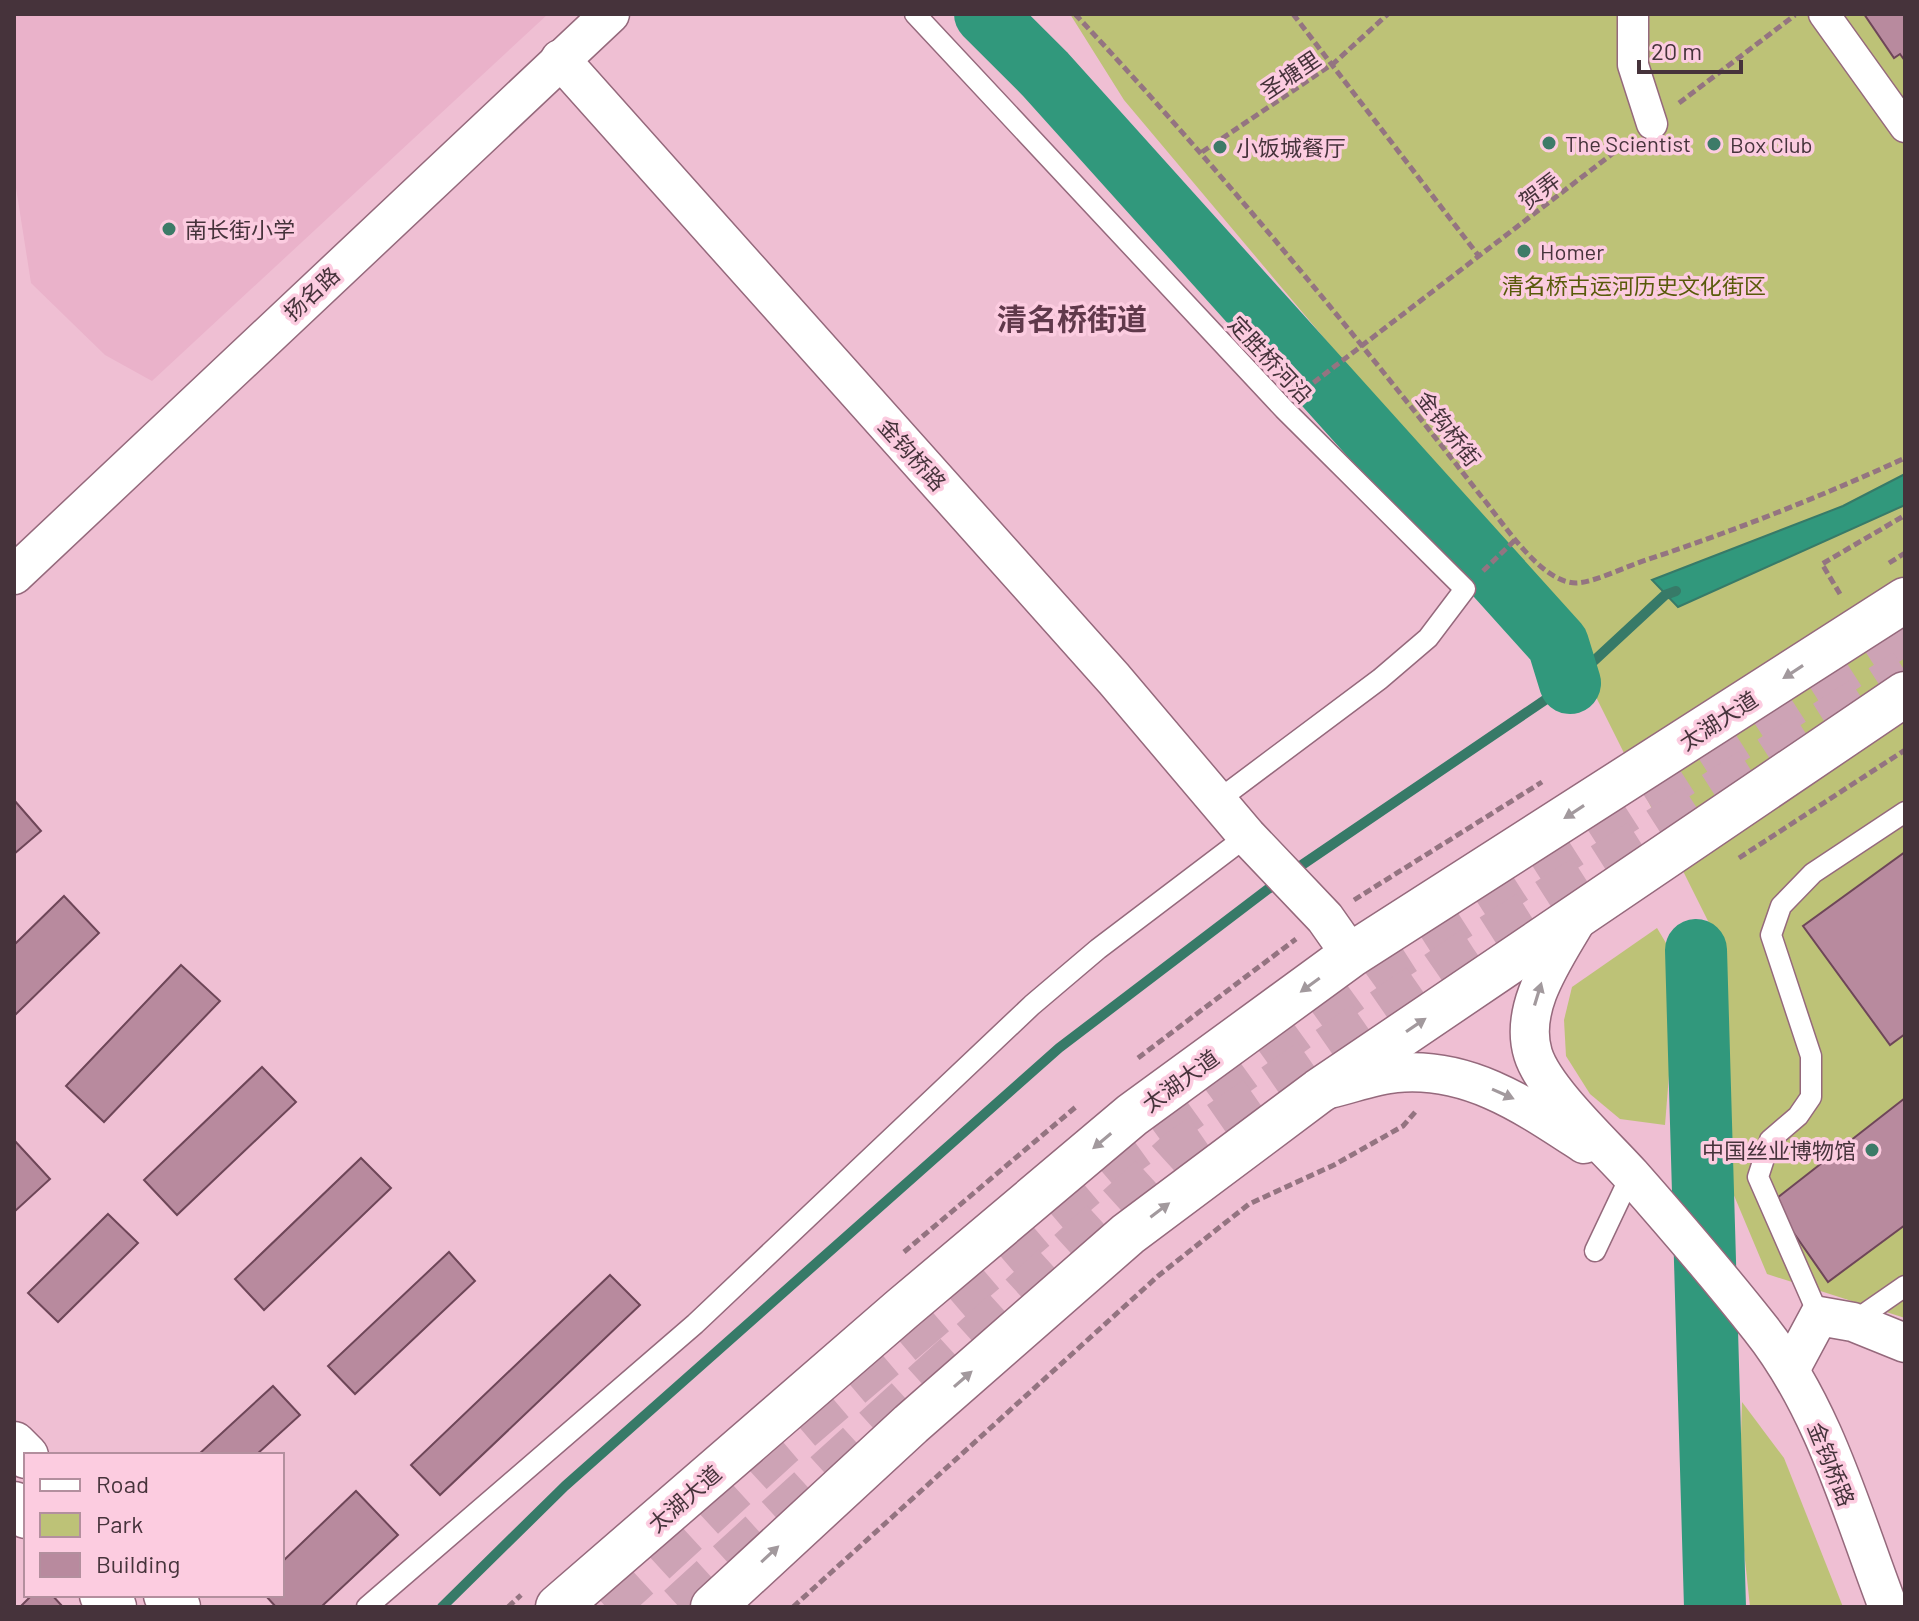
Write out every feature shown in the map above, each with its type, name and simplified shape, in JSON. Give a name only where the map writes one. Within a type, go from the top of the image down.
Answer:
[{"type":"main road","name":"太湖大道","points":[[558,1607],[1120,1125],[1351,955],[1850,612],[1905,600]]},
{"type":"main road","points":[[713,1607],[911,1424],[1128,1234],[1319,1091],[1901,696]]},
{"type":"street","name":"扬名路","points":[[14,575],[610,14]]},
{"type":"street","points":[[1633,14],[1633,65],[1652,124]]},
{"type":"street","points":[[1824,14],[1905,127]]},
{"type":"street","name":"金钩桥路","points":[[560,59],[1104,667],[1217,801],[1306,897],[1351,955]]},
{"type":"street","points":[[1580,914],[1538,988],[1531,1023],[1533,1054],[1562,1099],[1631,1175]]},
{"type":"street","points":[[1319,1091],[1396,1073],[1449,1075],[1507,1094],[1631,1175]]},
{"type":"street","name":"金钩桥路","points":[[1631,1175],[1761,1329],[1790,1370],[1830,1452],[1888,1607]]},
{"type":"street","points":[[1790,1370],[1836,1319],[1905,1343]]},
{"type":"lane","name":"定胜桥河沿","points":[[915,14],[1284,409],[1465,589]]},
{"type":"lane","points":[[1217,801],[1428,638],[1465,589]]},
{"type":"lane","points":[[1905,812],[1813,873],[1781,906],[1771,935],[1811,1056],[1811,1097],[1798,1116],[1770,1140],[1758,1177],[1836,1319],[1905,1286]]},
{"type":"lane","points":[[367,1607],[695,1324],[1032,1005],[1098,949],[1255,844]]},
{"type":"lane","points":[[1595,1251],[1631,1175]]},
{"type":"path","name":"金钩桥街","points":[[1075,14],[1202,152],[1363,344],[1516,539],[1550,576],[1577,583],[1715,537],[1832,492],[1905,458]]},
{"type":"path","points":[[1293,14],[1334,63],[1478,255]]},
{"type":"path","name":"圣塘里","points":[[1202,152],[1334,63],[1388,14]]},
{"type":"path","name":"贺弄","points":[[1284,409],[1339,361],[1795,14]]},
{"type":"path","points":[[1850,612],[1822,564],[1902,517]]},
{"type":"path","points":[[1465,589],[1516,539]]},
{"type":"path","points":[[1735,861],[1905,750]]},
{"type":"path","points":[[793,1607],[1158,1276],[1249,1204],[1334,1165],[1403,1126],[1449,1075]]},
{"type":"shaded area","name":"南长街小学","points":[[14,14],[548,14],[152,381],[105,355],[31,283],[14,175]]},
{"type":"shaded area","points":[[1905,474],[1905,505],[1678,607],[1652,580],[1843,506]]},
{"type":"green space","name":"清名桥古运河历史文化街区","points":[[1070,14],[1905,14],[1905,1318],[1767,1274],[1725,1174],[1719,943],[1552,609],[1124,100]]},
{"type":"green space","points":[[1657,928],[1678,963],[1665,1125],[1620,1119],[1590,1094],[1566,1056],[1564,1020],[1572,987]]},
{"type":"green space","points":[[1742,1402],[1784,1458],[1843,1607],[1750,1607],[1739,1503]]},
{"type":"building","points":[[1864,14],[1905,14],[1905,61],[1900,54],[1894,58]]},
{"type":"building","points":[[14,800],[41,831],[14,854]]},
{"type":"building","points":[[1905,852],[1905,1034],[1890,1045],[1803,926]]},
{"type":"building","points":[[64,896],[99,933],[14,1016],[14,945]]},
{"type":"building","points":[[181,965],[220,1001],[104,1122],[66,1086]]},
{"type":"building","points":[[262,1067],[296,1102],[177,1215],[144,1180]]},
{"type":"building","name":"中国丝业博物馆","points":[[1905,1098],[1905,1225],[1828,1282],[1772,1202]]},
{"type":"building","points":[[14,1140],[50,1179],[14,1212]]},
{"type":"building","points":[[361,1158],[391,1188],[264,1310],[235,1279]]},
{"type":"building","points":[[108,1214],[138,1243],[58,1322],[28,1293]]},
{"type":"building","points":[[449,1252],[475,1281],[355,1394],[328,1366]]},
{"type":"building","points":[[610,1275],[640,1305],[440,1495],[411,1465]]},
{"type":"building","points":[[273,1386],[300,1415],[258,1453],[200,1453]]},
{"type":"building","points":[[356,1491],[398,1535],[321,1607],[276,1607],[267,1597],[284,1597],[284,1560]]},
{"type":"building","points":[[30,1597],[54,1597],[63,1607],[20,1607]]},
{"type":"waterway","points":[[985,14],[1045,74],[1558,644],[1570,683]]},
{"type":"waterway","points":[[1293,871],[1570,683],[1665,595],[1676,591]]},
{"type":"waterway","points":[[442,1607],[565,1486],[1059,1048],[1280,880]]},
{"type":"waterway","points":[[1696,950],[1715,1607]]},
{"type":"tunnel","points":[[606,1607],[782,1445],[1103,1171],[1395,959],[1905,632]]},
{"type":"tunnel","points":[[679,1607],[1179,1151],[1473,948],[1905,671]]},
{"type":"place","name":"The Scientist","points":[[1549,143]]},
{"type":"place","name":"Box Club","points":[[1714,144]]},
{"type":"place","name":"小饭城餐厅","points":[[1220,147]]},
{"type":"place","name":"南长街小学","points":[[169,229]]},
{"type":"place","name":"Homer","points":[[1524,251]]},
{"type":"place","name":"中国丝业博物馆","points":[[1872,1150]]},
{"type":"district","name":"清名桥街道","points":[[1072,318]]}]
